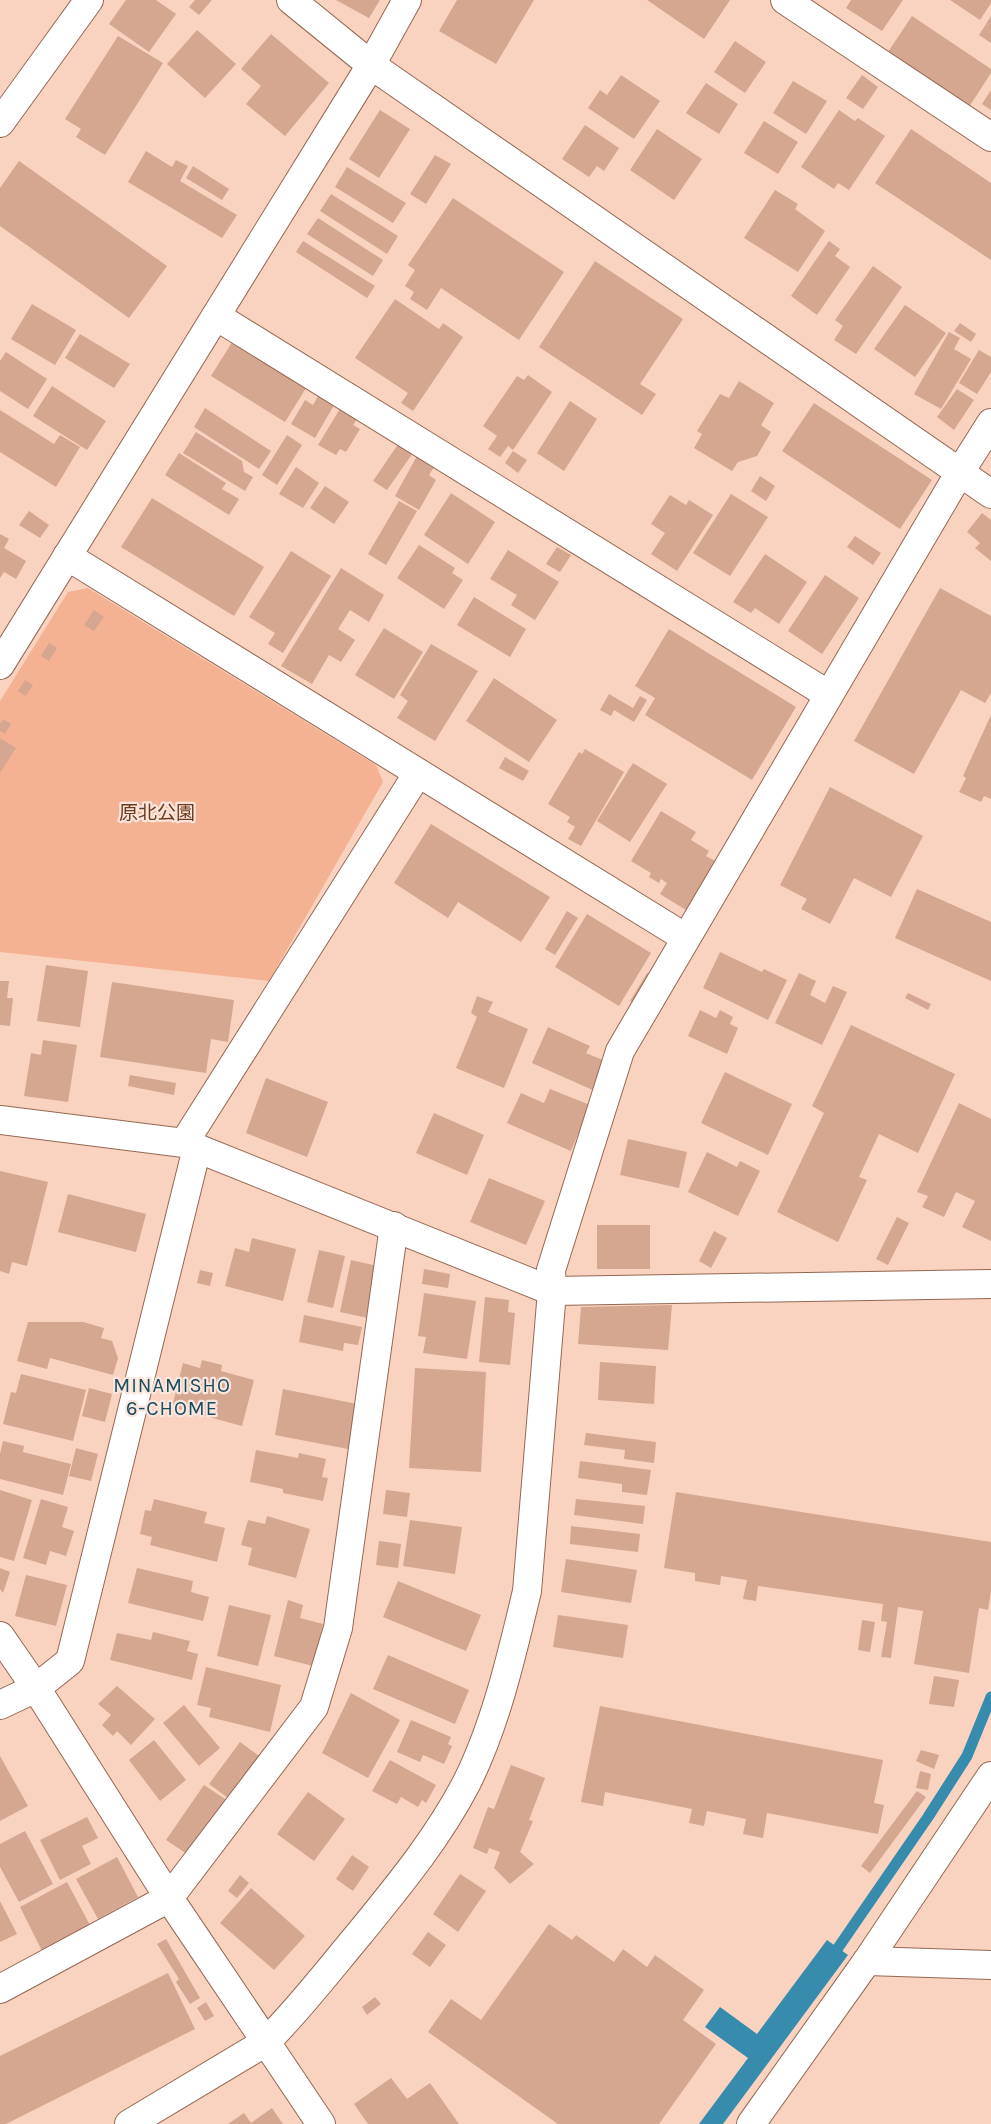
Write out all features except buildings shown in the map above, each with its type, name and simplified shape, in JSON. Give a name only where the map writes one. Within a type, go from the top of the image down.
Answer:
[{"type":"street","points":[[0,123],[89,0]]},
{"type":"street","points":[[291,0],[370,65],[991,494]]},
{"type":"street","points":[[0,665],[370,65],[407,0]]},
{"type":"street","points":[[785,0],[991,137]]},
{"type":"street","points":[[216,316],[829,695]]},
{"type":"street","points":[[129,2124],[266,2042],[294,2014],[412,1869],[450,1813],[468,1780],[492,1719],[518,1630],[527,1591],[552,1291],[551,1270],[620,1052],[960,472],[991,423]]},
{"type":"street","points":[[67,556],[686,938]]},
{"type":"street","points":[[0,1705],[36,1688],[70,1661],[191,1146],[418,773]]},
{"type":"street","points":[[0,1120],[191,1146],[552,1291],[991,1284]]},
{"type":"street","points":[[0,1989],[169,1898],[314,1708],[338,1628],[394,1226]]},
{"type":"street","points":[[0,1636],[36,1688],[169,1898],[321,2124]]},
{"type":"street","points":[[751,2124],[868,1962],[991,1776]]},
{"type":"street","points":[[868,1962],[991,1965]]},
{"type":"green space","name":"原北公園","points":[[88,588],[376,765],[383,782],[269,981],[0,952],[0,701],[68,592]]},
{"type":"water","points":[[827,1940],[848,1955],[723,2124],[699,2124],[748,2058],[705,2027],[720,2007],[757,2034]]},
{"type":"waterway","points":[[829,1961],[928,1817],[967,1756],[991,1697]]},
{"type":"district","name":"MINAMISHO 6-CHOME","points":[[172,1396]]}]
